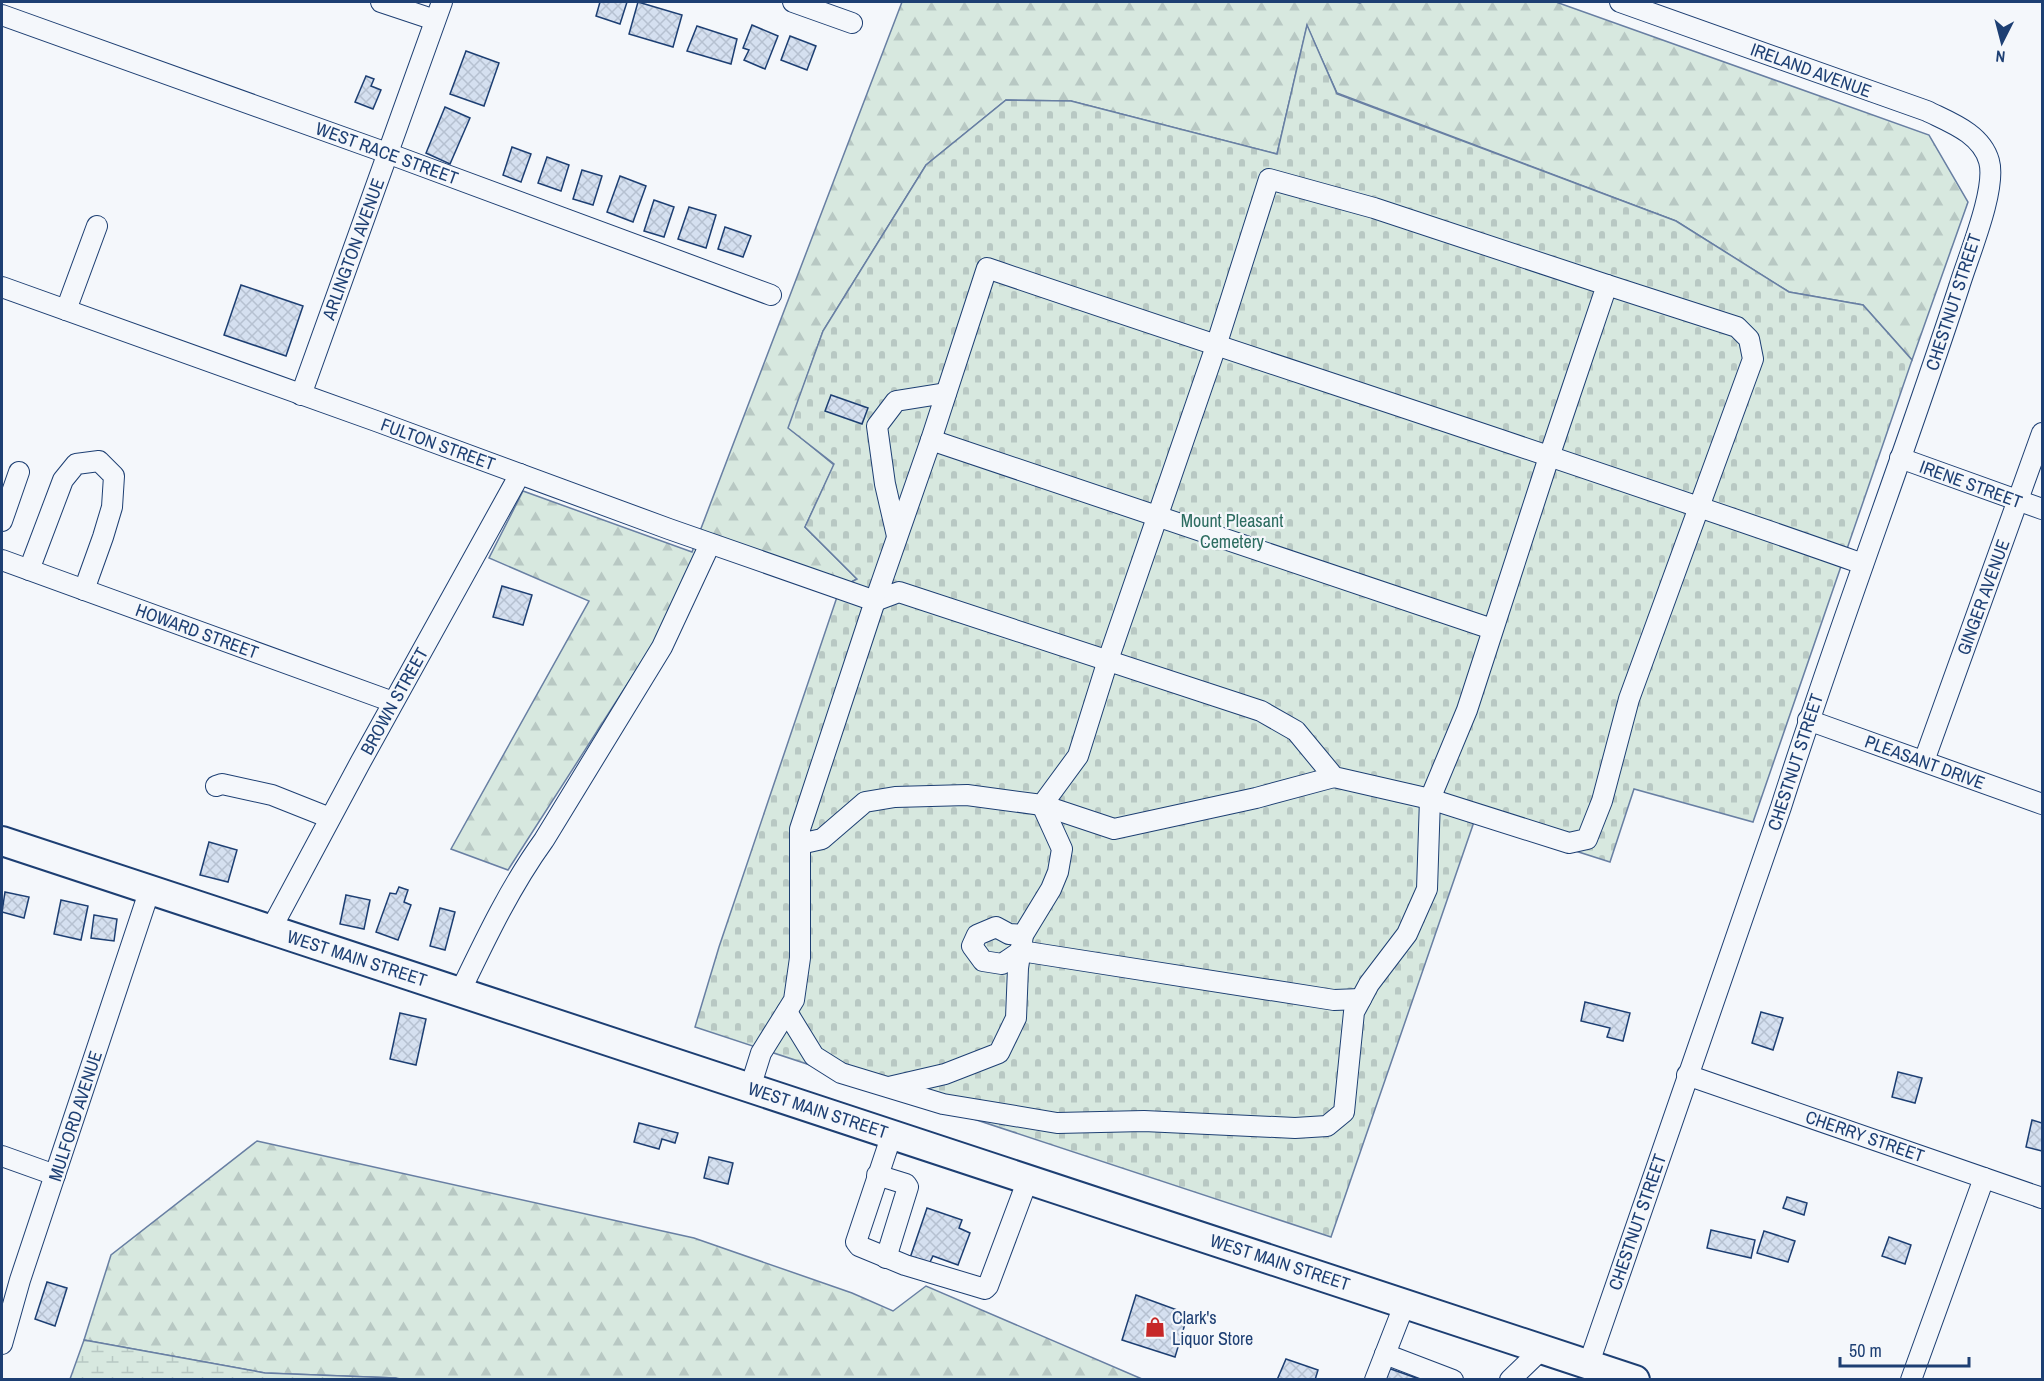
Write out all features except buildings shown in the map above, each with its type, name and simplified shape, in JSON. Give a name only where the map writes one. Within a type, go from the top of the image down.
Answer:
[{"type":"highway","name":"WEST MAIN STREET","points":[[2,841],[1635,1380]]},
{"type":"street","points":[[381,2],[438,11]]},
{"type":"street","points":[[793,2],[852,23]]},
{"type":"street","name":"IRELAND AVENUE","points":[[1620,2],[1927,111],[1955,124],[1969,134],[1989,159]]},
{"type":"street","name":"ARLINGTON AVENUE","points":[[301,395],[438,11]]},
{"type":"street","name":"WEST RACE STREET","points":[[2,15],[387,153],[771,295]]},
{"type":"street","name":"CHESTNUT STREET","points":[[1589,1364],[1777,818],[1808,720],[1948,319],[1986,203],[1991,172],[1989,159]]},
{"type":"street","points":[[800,844],[822,840],[865,802],[885,799],[967,795],[1042,805],[1114,829],[1256,798],[1334,777],[1430,799],[1569,843],[1587,840],[1602,801],[1629,699],[1753,359],[1749,339],[1737,327],[1374,208],[1269,178],[1216,346],[1155,517],[1078,756],[1042,805]]},
{"type":"street","points":[[66,310],[97,226]]},
{"type":"street","points":[[750,1088],[761,1053],[794,1000],[800,958],[800,829],[987,268],[1863,564]]},
{"type":"street","points":[[787,1012],[814,1056],[841,1074],[943,1104],[1057,1123],[1144,1121],[1295,1128],[1327,1126],[1344,1112],[1354,1012],[1369,984],[1407,934],[1427,889],[1430,799],[1467,710],[1607,285]]},
{"type":"street","name":"FULTON STREET","points":[[2,287],[710,544],[875,601]]},
{"type":"street","points":[[897,536],[885,484],[877,426],[896,400],[946,393]]},
{"type":"street","name":"GINGER AVENUE","points":[[1924,761],[2043,432]]},
{"type":"street","points":[[930,440],[1492,629]]},
{"type":"street","name":"IRENE STREET","points":[[1900,458],[2043,509]]},
{"type":"street","points":[[29,570],[63,480],[76,464],[99,460],[114,476],[112,507],[104,537],[84,590]]},
{"type":"street","points":[[2,521],[19,472]]},
{"type":"street","name":"BROWN STREET","points":[[271,929],[393,702],[520,474]]},
{"type":"street","points":[[460,992],[486,937],[524,868],[544,840],[662,647],[710,544]]},
{"type":"street","name":"HOWARD STREET","points":[[2,560],[393,702]]},
{"type":"street","points":[[875,601],[899,592],[1261,711],[1296,731],[1334,777]]},
{"type":"street","name":"PLEASANT DRIVE","points":[[1808,720],[2043,804]]},
{"type":"street","points":[[216,786],[222,784],[272,795],[330,818]]},
{"type":"street","points":[[886,1088],[945,1074],[999,1053],[1016,1018],[1022,943],[1051,889],[1058,872],[1062,849],[1042,805]]},
{"type":"street","name":"MULFORD AVENUE","points":[[2,1344],[55,1174],[150,889]]},
{"type":"street","points":[[1022,943],[1334,1000],[1361,999]]},
{"type":"street","name":"CHERRY STREET","points":[[1687,1075],[2043,1198]]},
{"type":"street","points":[[892,1134],[857,1238],[859,1246],[905,1265],[985,1288],[988,1286],[1028,1179]]},
{"type":"street","points":[[2,1156],[55,1174]]},
{"type":"street","points":[[878,1175],[906,1184],[908,1187],[886,1258]]},
{"type":"street","points":[[1911,1380],[1984,1178]]},
{"type":"street","points":[[1375,1380],[1405,1303]]},
{"type":"street","points":[[1510,1380],[1543,1348]]},
{"type":"street","points":[[1385,1354],[1453,1380]]},
{"type":"green space","points":[[902,2],[1556,2],[1929,135],[1968,202],[1912,360],[1863,305],[1789,292],[1676,221],[1337,93],[1307,26],[1277,154],[1071,101],[1006,100],[926,165],[823,331],[789,428],[834,465],[805,527],[857,579],[840,588],[721,538],[508,870],[451,849],[589,601],[489,558],[523,491],[692,552]]},
{"type":"green space","name":"Mount Pleasant Cemetery","points":[[1307,25],[1337,94],[1676,221],[1789,292],[1863,305],[1912,360],[1753,822],[1634,789],[1610,862],[1475,819],[1331,1237],[695,1027],[719,947],[840,588],[857,579],[805,527],[834,464],[788,428],[823,331],[926,165],[1006,100],[1071,101],[1277,154]]},
{"type":"green space","points":[[257,1141],[694,1238],[852,1293],[893,1311],[926,1286],[1142,1379],[400,1380],[265,1373],[84,1340],[111,1255]]},
{"type":"green space","points":[[84,1340],[265,1373],[400,1379],[70,1379]]},
{"type":"place","name":"Clark's Liquor Store","points":[[1155,1327]]}]
